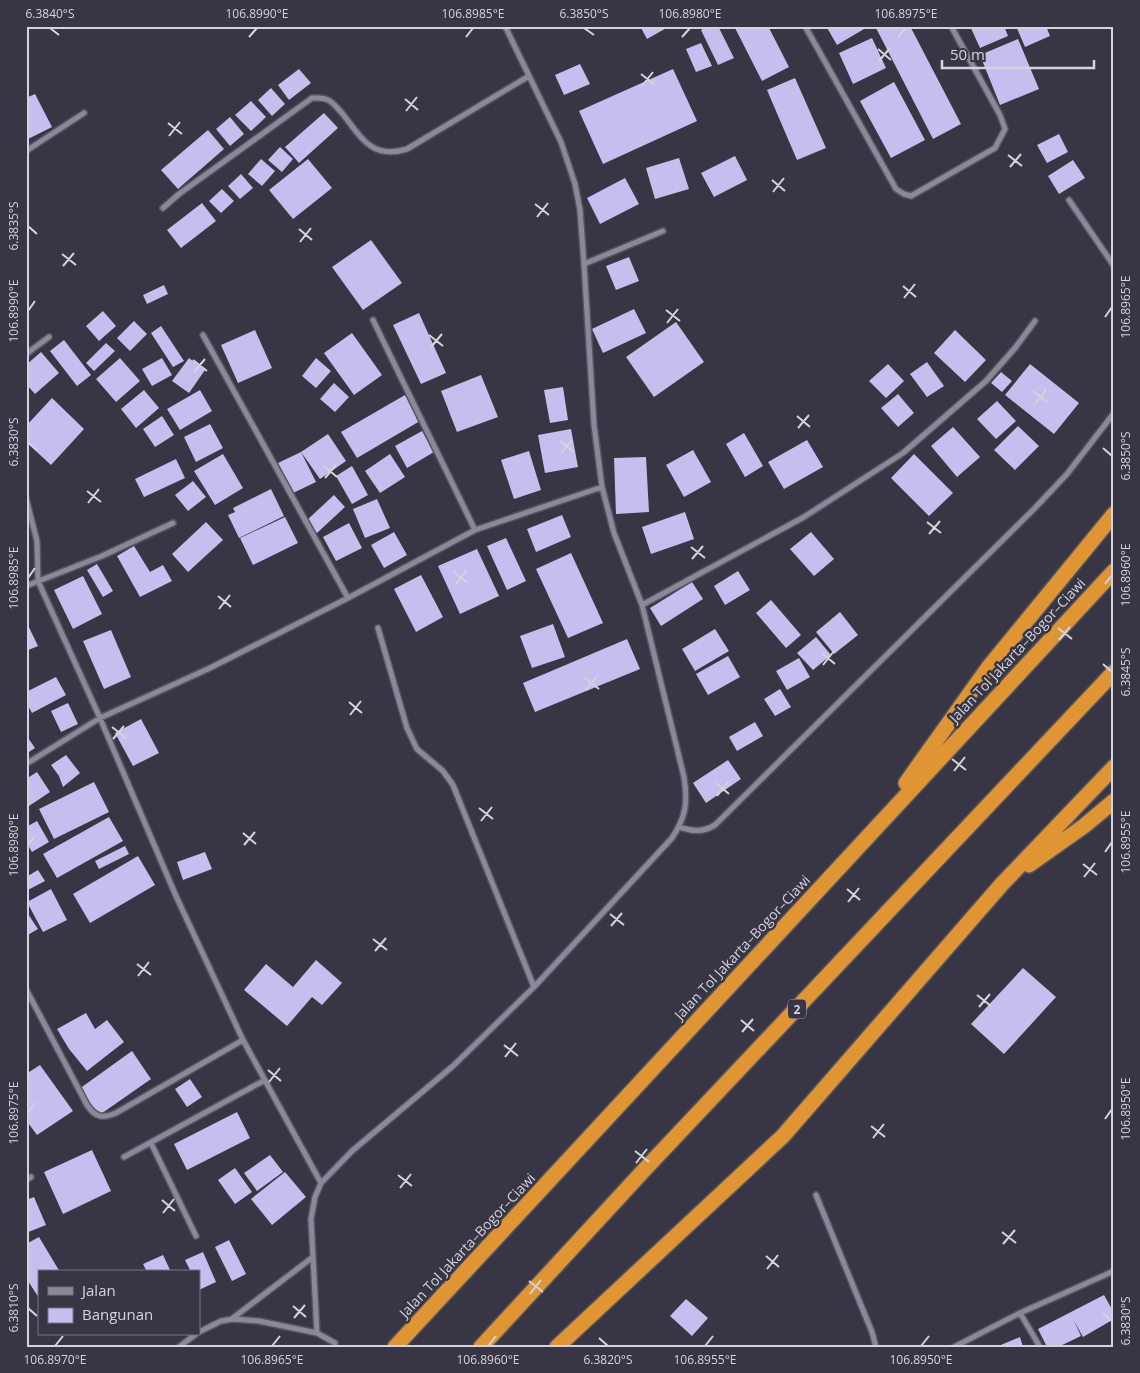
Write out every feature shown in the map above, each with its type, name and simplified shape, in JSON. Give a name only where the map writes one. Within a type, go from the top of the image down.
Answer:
[{"type":"highway","points":[[868,835],[988,668],[1114,514]]},
{"type":"highway","name":"Jalan Tol Jakarta–Bogor–Ciawi","points":[[394,1347],[1114,571]]},
{"type":"highway","name":"2","points":[[481,1347],[646,1168],[1114,672]]},
{"type":"highway","points":[[557,1347],[783,1136],[1002,884],[1114,767]]},
{"type":"highway","points":[[1002,884],[1084,826],[1114,801]]},
{"type":"street","points":[[317,1334],[311,1219],[315,1197],[321,1183],[352,1151],[453,1066],[534,987],[672,838],[679,827],[686,802],[684,777],[642,605],[614,533],[602,487],[594,425],[580,210],[575,184],[561,142],[505,26]]},
{"type":"street","points":[[804,26],[896,189],[911,196],[994,148],[1005,129],[1000,115],[951,26]]},
{"type":"street","points":[[163,208],[179,194],[312,98],[328,100],[369,146],[381,152],[395,153],[407,149],[529,76]]},
{"type":"street","points":[[26,151],[84,113]]},
{"type":"street","points":[[1069,200],[1114,266]]},
{"type":"street","points":[[584,264],[663,231]]},
{"type":"street","points":[[373,320],[475,530]]},
{"type":"street","points":[[642,605],[804,517],[902,453],[986,381],[1015,348],[1035,321]]},
{"type":"street","points":[[204,335],[348,598]]},
{"type":"street","points":[[26,354],[49,337]]},
{"type":"street","points":[[679,827],[691,831],[702,831],[715,825],[1034,509],[1067,474],[1114,413]]},
{"type":"street","points":[[26,764],[100,718],[210,668],[348,598],[475,530],[602,487]]},
{"type":"street","points":[[26,498],[37,541],[38,581],[100,718],[176,896],[242,1040],[321,1183]]},
{"type":"street","points":[[26,586],[102,556],[173,524]]},
{"type":"street","points":[[378,628],[407,728],[417,749],[443,771],[453,785],[534,987]]},
{"type":"street","points":[[26,989],[86,1105],[96,1116],[102,1118],[116,1113],[242,1040]]},
{"type":"street","points":[[124,1157],[265,1080]]},
{"type":"street","points":[[152,1143],[196,1236]]},
{"type":"street","points":[[816,1195],[872,1332],[876,1347]]},
{"type":"street","points":[[233,1319],[312,1257]]},
{"type":"street","points":[[954,1347],[1020,1314],[1114,1272]]},
{"type":"street","points":[[1020,1314],[1040,1347]]},
{"type":"street","points":[[200,1332],[221,1321],[233,1319],[259,1321],[317,1334],[335,1344]]},
{"type":"street","points":[[179,1347],[193,1336]]},
{"type":"building","points":[[640,26],[670,26],[647,39]]},
{"type":"building","points":[[708,26],[718,26],[734,58],[718,65],[701,30]]},
{"type":"building","points":[[734,26],[768,26],[789,67],[762,81]]},
{"type":"building","points":[[826,26],[862,26],[864,29],[837,45]]},
{"type":"building","points":[[875,26],[910,26],[961,124],[933,139]]},
{"type":"building","points":[[970,26],[1004,26],[1008,36],[980,48]]},
{"type":"building","points":[[1016,26],[1046,26],[1050,36],[1025,47]]},
{"type":"building","points":[[872,38],[886,68],[853,84],[839,53]]},
{"type":"building","points":[[1018,39],[1039,89],[1000,105],[980,55]]},
{"type":"building","points":[[701,43],[712,66],[696,72],[686,49]]},
{"type":"building","points":[[580,64],[590,84],[564,95],[555,75]]},
{"type":"building","points":[[299,69],[311,83],[289,100],[278,85]]},
{"type":"building","points":[[673,69],[697,121],[603,164],[579,111]]},
{"type":"building","points":[[795,78],[826,148],[797,160],[767,90]]},
{"type":"building","points":[[894,82],[925,140],[891,158],[860,101]]},
{"type":"building","points":[[271,88],[285,104],[272,116],[258,100]]},
{"type":"building","points":[[35,94],[52,127],[26,140],[26,98]]},
{"type":"building","points":[[251,101],[266,117],[251,131],[235,115]]},
{"type":"building","points":[[324,113],[338,128],[299,163],[285,147]]},
{"type":"building","points":[[230,117],[244,134],[230,146],[216,129]]},
{"type":"building","points":[[208,130],[224,149],[178,189],[161,170]]},
{"type":"building","points":[[1059,134],[1068,152],[1047,163],[1037,145]]},
{"type":"building","points":[[280,147],[293,159],[282,172],[268,160]]},
{"type":"building","points":[[735,156],[747,180],[714,197],[701,173]]},
{"type":"building","points":[[679,158],[689,189],[655,199],[646,168]]},
{"type":"building","points":[[261,159],[275,171],[262,186],[248,174]]},
{"type":"building","points":[[308,159],[332,188],[293,219],[269,190]]},
{"type":"building","points":[[1073,160],[1085,178],[1059,194],[1048,176]]},
{"type":"building","points":[[241,174],[253,188],[240,199],[228,186]]},
{"type":"building","points":[[625,178],[639,204],[600,224],[587,198]]},
{"type":"building","points":[[222,189],[234,201],[221,213],[209,201]]},
{"type":"building","points":[[202,203],[216,221],[181,248],[167,230]]},
{"type":"building","points":[[371,240],[402,283],[363,310],[332,267]]},
{"type":"building","points":[[629,257],[639,281],[616,290],[606,266]]},
{"type":"building","points":[[164,285],[168,294],[147,304],[143,295]]},
{"type":"building","points":[[634,309],[646,333],[603,353],[592,329]]},
{"type":"building","points":[[103,311],[116,326],[99,341],[86,326]]},
{"type":"building","points":[[419,313],[446,373],[421,384],[393,325]]},
{"type":"building","points":[[134,321],[147,334],[130,351],[117,338]]},
{"type":"building","points":[[676,322],[704,362],[654,397],[626,357]]},
{"type":"building","points":[[161,326],[184,361],[173,367],[151,333]]},
{"type":"building","points":[[255,330],[272,368],[238,383],[221,345]]},
{"type":"building","points":[[955,330],[986,360],[965,382],[934,353]]},
{"type":"building","points":[[352,333],[382,375],[354,395],[324,353]]},
{"type":"building","points":[[64,340],[91,375],[77,386],[50,351]]},
{"type":"building","points":[[106,343],[115,351],[94,371],[86,363]]},
{"type":"building","points":[[41,352],[59,373],[35,394],[26,384],[26,365]]},
{"type":"building","points":[[120,358],[140,381],[116,402],[96,379]]},
{"type":"building","points":[[162,358],[172,375],[152,386],[142,369]]},
{"type":"building","points":[[189,358],[205,370],[189,393],[172,381]]},
{"type":"building","points":[[316,358],[331,371],[316,388],[302,376]]},
{"type":"building","points":[[927,362],[944,386],[927,397],[910,374]]},
{"type":"building","points":[[888,364],[904,381],[886,398],[869,381]]},
{"type":"building","points":[[1030,364],[1079,403],[1054,434],[1005,395]]},
{"type":"building","points":[[1001,372],[1012,381],[1002,392],[991,383]]},
{"type":"building","points":[[481,375],[498,417],[457,432],[441,391]]},
{"type":"building","points":[[334,383],[349,397],[335,412],[320,399]]},
{"type":"building","points":[[563,387],[568,420],[550,423],[544,390]]},
{"type":"building","points":[[144,390],[159,408],[136,428],[121,409]]},
{"type":"building","points":[[200,390],[212,411],[180,430],[167,409]]},
{"type":"building","points":[[898,394],[914,413],[898,427],[881,408]]},
{"type":"building","points":[[405,395],[420,421],[357,458],[341,432]]},
{"type":"building","points":[[52,398],[84,429],[51,465],[26,442],[26,426]]},
{"type":"building","points":[[997,401],[1016,421],[996,439],[977,419]]},
{"type":"building","points":[[162,416],[174,435],[155,447],[143,429]]},
{"type":"building","points":[[210,424],[223,448],[196,462],[184,437]]},
{"type":"building","points":[[1018,426],[1039,446],[1015,470],[994,450]]},
{"type":"building","points":[[953,427],[980,457],[957,477],[931,446]]},
{"type":"building","points":[[571,429],[578,467],[545,473],[538,435]]},
{"type":"building","points":[[422,431],[434,452],[407,468],[395,446]]},
{"type":"building","points":[[744,433],[763,466],[745,477],[726,444]]},
{"type":"building","points":[[328,434],[346,461],[320,479],[301,452]]},
{"type":"building","points":[[807,440],[823,467],[784,489],[768,462]]},
{"type":"building","points":[[693,450],[711,482],[684,497],[666,465]]},
{"type":"building","points":[[529,451],[541,490],[514,499],[501,460]]},
{"type":"building","points":[[301,452],[316,482],[293,493],[278,463]]},
{"type":"building","points":[[223,454],[243,488],[215,505],[194,471]]},
{"type":"building","points":[[390,454],[405,477],[380,493],[365,471]]},
{"type":"building","points":[[914,454],[953,493],[929,516],[891,478]]},
{"type":"building","points":[[646,457],[649,512],[616,514],[614,458]]},
{"type":"building","points":[[176,459],[185,478],[144,497],[135,479]]},
{"type":"building","points":[[352,466],[368,495],[352,504],[336,476]]},
{"type":"building","points":[[193,481],[206,497],[188,511],[175,495]]},
{"type":"building","points":[[271,489],[284,516],[239,538],[228,515],[235,512],[233,508]]},
{"type":"building","points":[[334,495],[345,507],[317,533],[306,521]]},
{"type":"building","points":[[377,499],[390,528],[365,538],[353,509]]},
{"type":"building","points":[[685,512],[694,539],[651,554],[642,527]]},
{"type":"building","points":[[562,515],[571,537],[536,552],[527,529]]},
{"type":"building","points":[[285,517],[298,543],[253,565],[240,538]]},
{"type":"building","points":[[206,522],[223,540],[188,572],[172,554]]},
{"type":"building","points":[[349,523],[362,548],[336,561],[323,537]]},
{"type":"building","points":[[394,532],[407,555],[384,568],[371,545]]},
{"type":"building","points":[[811,532],[834,559],[814,576],[790,549]]},
{"type":"building","points":[[506,538],[526,581],[507,590],[487,546]]},
{"type":"building","points":[[134,546],[150,572],[163,565],[172,581],[140,597],[117,556]]},
{"type":"building","points":[[477,549],[499,596],[460,614],[438,566]]},
{"type":"building","points":[[571,553],[603,623],[568,638],[536,569]]},
{"type":"building","points":[[97,564],[113,591],[103,597],[87,570]]},
{"type":"building","points":[[738,571],[750,590],[725,605],[714,586]]},
{"type":"building","points":[[421,575],[443,617],[416,632],[394,589]]},
{"type":"building","points":[[83,576],[102,614],[73,629],[54,590]]},
{"type":"building","points":[[692,582],[703,599],[661,626],[650,608]]},
{"type":"building","points":[[771,600],[801,635],[786,648],[756,613]]},
{"type":"building","points":[[840,612],[858,635],[834,654],[816,632]]},
{"type":"building","points":[[26,621],[38,646],[26,651]]},
{"type":"building","points":[[553,624],[565,657],[532,668],[520,636]]},
{"type":"building","points":[[715,629],[729,651],[695,671],[682,649]]},
{"type":"building","points":[[111,630],[131,677],[104,689],[83,641]]},
{"type":"building","points":[[816,637],[831,655],[813,670],[797,653]]},
{"type":"building","points":[[627,639],[640,669],[535,712],[523,683]]},
{"type":"building","points":[[728,656],[740,677],[708,695],[696,674]]},
{"type":"building","points":[[799,658],[810,677],[787,690],[776,671]]},
{"type":"building","points":[[56,677],[66,695],[32,713],[26,702],[26,692]]},
{"type":"building","points":[[780,689],[791,707],[775,716],[764,699]]},
{"type":"building","points":[[68,703],[78,724],[61,732],[51,711]]},
{"type":"building","points":[[141,719],[159,753],[133,766],[115,733]]},
{"type":"building","points":[[755,722],[763,736],[737,751],[729,737]]},
{"type":"building","points":[[26,735],[35,748],[26,754]]},
{"type":"building","points":[[66,755],[80,773],[63,787],[59,776],[51,765]]},
{"type":"building","points":[[728,760],[741,779],[706,803],[693,783]]},
{"type":"building","points":[[37,772],[50,792],[26,808],[26,779]]},
{"type":"building","points":[[94,782],[109,812],[54,839],[39,809]]},
{"type":"building","points":[[109,817],[123,841],[57,878],[43,854]]},
{"type":"building","points":[[37,821],[49,842],[32,852],[26,842],[26,827]]},
{"type":"building","points":[[125,846],[129,854],[99,869],[95,861]]},
{"type":"building","points":[[205,852],[212,869],[183,880],[177,862]]},
{"type":"building","points":[[138,856],[155,885],[90,923],[73,894]]},
{"type":"building","points":[[38,870],[45,881],[26,891],[26,877]]},
{"type":"building","points":[[51,889],[67,920],[43,932],[27,902]]},
{"type":"building","points":[[26,911],[38,929],[26,936]]},
{"type":"building","points":[[316,960],[342,983],[322,1005],[312,997],[287,1026],[244,990],[266,964],[293,987]]},
{"type":"building","points":[[1023,968],[1056,997],[1004,1054],[971,1024]]},
{"type":"building","points":[[86,1013],[95,1029],[107,1020],[124,1042],[87,1071],[69,1049],[57,1029]]},
{"type":"building","points":[[132,1051],[151,1079],[98,1116],[79,1089]]},
{"type":"building","points":[[40,1065],[73,1111],[37,1135],[26,1120],[26,1074]]},
{"type":"building","points":[[190,1079],[202,1097],[187,1107],[175,1089]]},
{"type":"building","points":[[237,1112],[250,1138],[187,1170],[174,1144]]},
{"type":"building","points":[[92,1150],[111,1191],[63,1214],[44,1172]]},
{"type":"building","points":[[270,1155],[283,1172],[257,1191],[244,1173]]},
{"type":"building","points":[[235,1168],[252,1192],[235,1204],[218,1180]]},
{"type":"building","points":[[285,1172],[306,1197],[272,1225],[251,1199]]},
{"type":"building","points":[[34,1197],[46,1225],[26,1233],[26,1200]]},
{"type":"building","points":[[39,1237],[59,1270],[38,1270],[38,1296],[26,1278],[26,1244]]},
{"type":"building","points":[[229,1240],[246,1274],[232,1281],[215,1247]]},
{"type":"building","points":[[203,1252],[216,1282],[200,1290],[200,1270],[190,1270],[185,1260]]},
{"type":"building","points":[[163,1255],[170,1270],[146,1270],[143,1264]]},
{"type":"building","points":[[1104,1295],[1114,1313],[1114,1319],[1083,1337],[1074,1321],[1081,1336],[1058,1347],[1047,1347],[1038,1329]]},
{"type":"building","points":[[686,1299],[708,1318],[692,1336],[670,1316]]},
{"type":"building","points":[[1020,1337],[1023,1347],[996,1347]]}]
